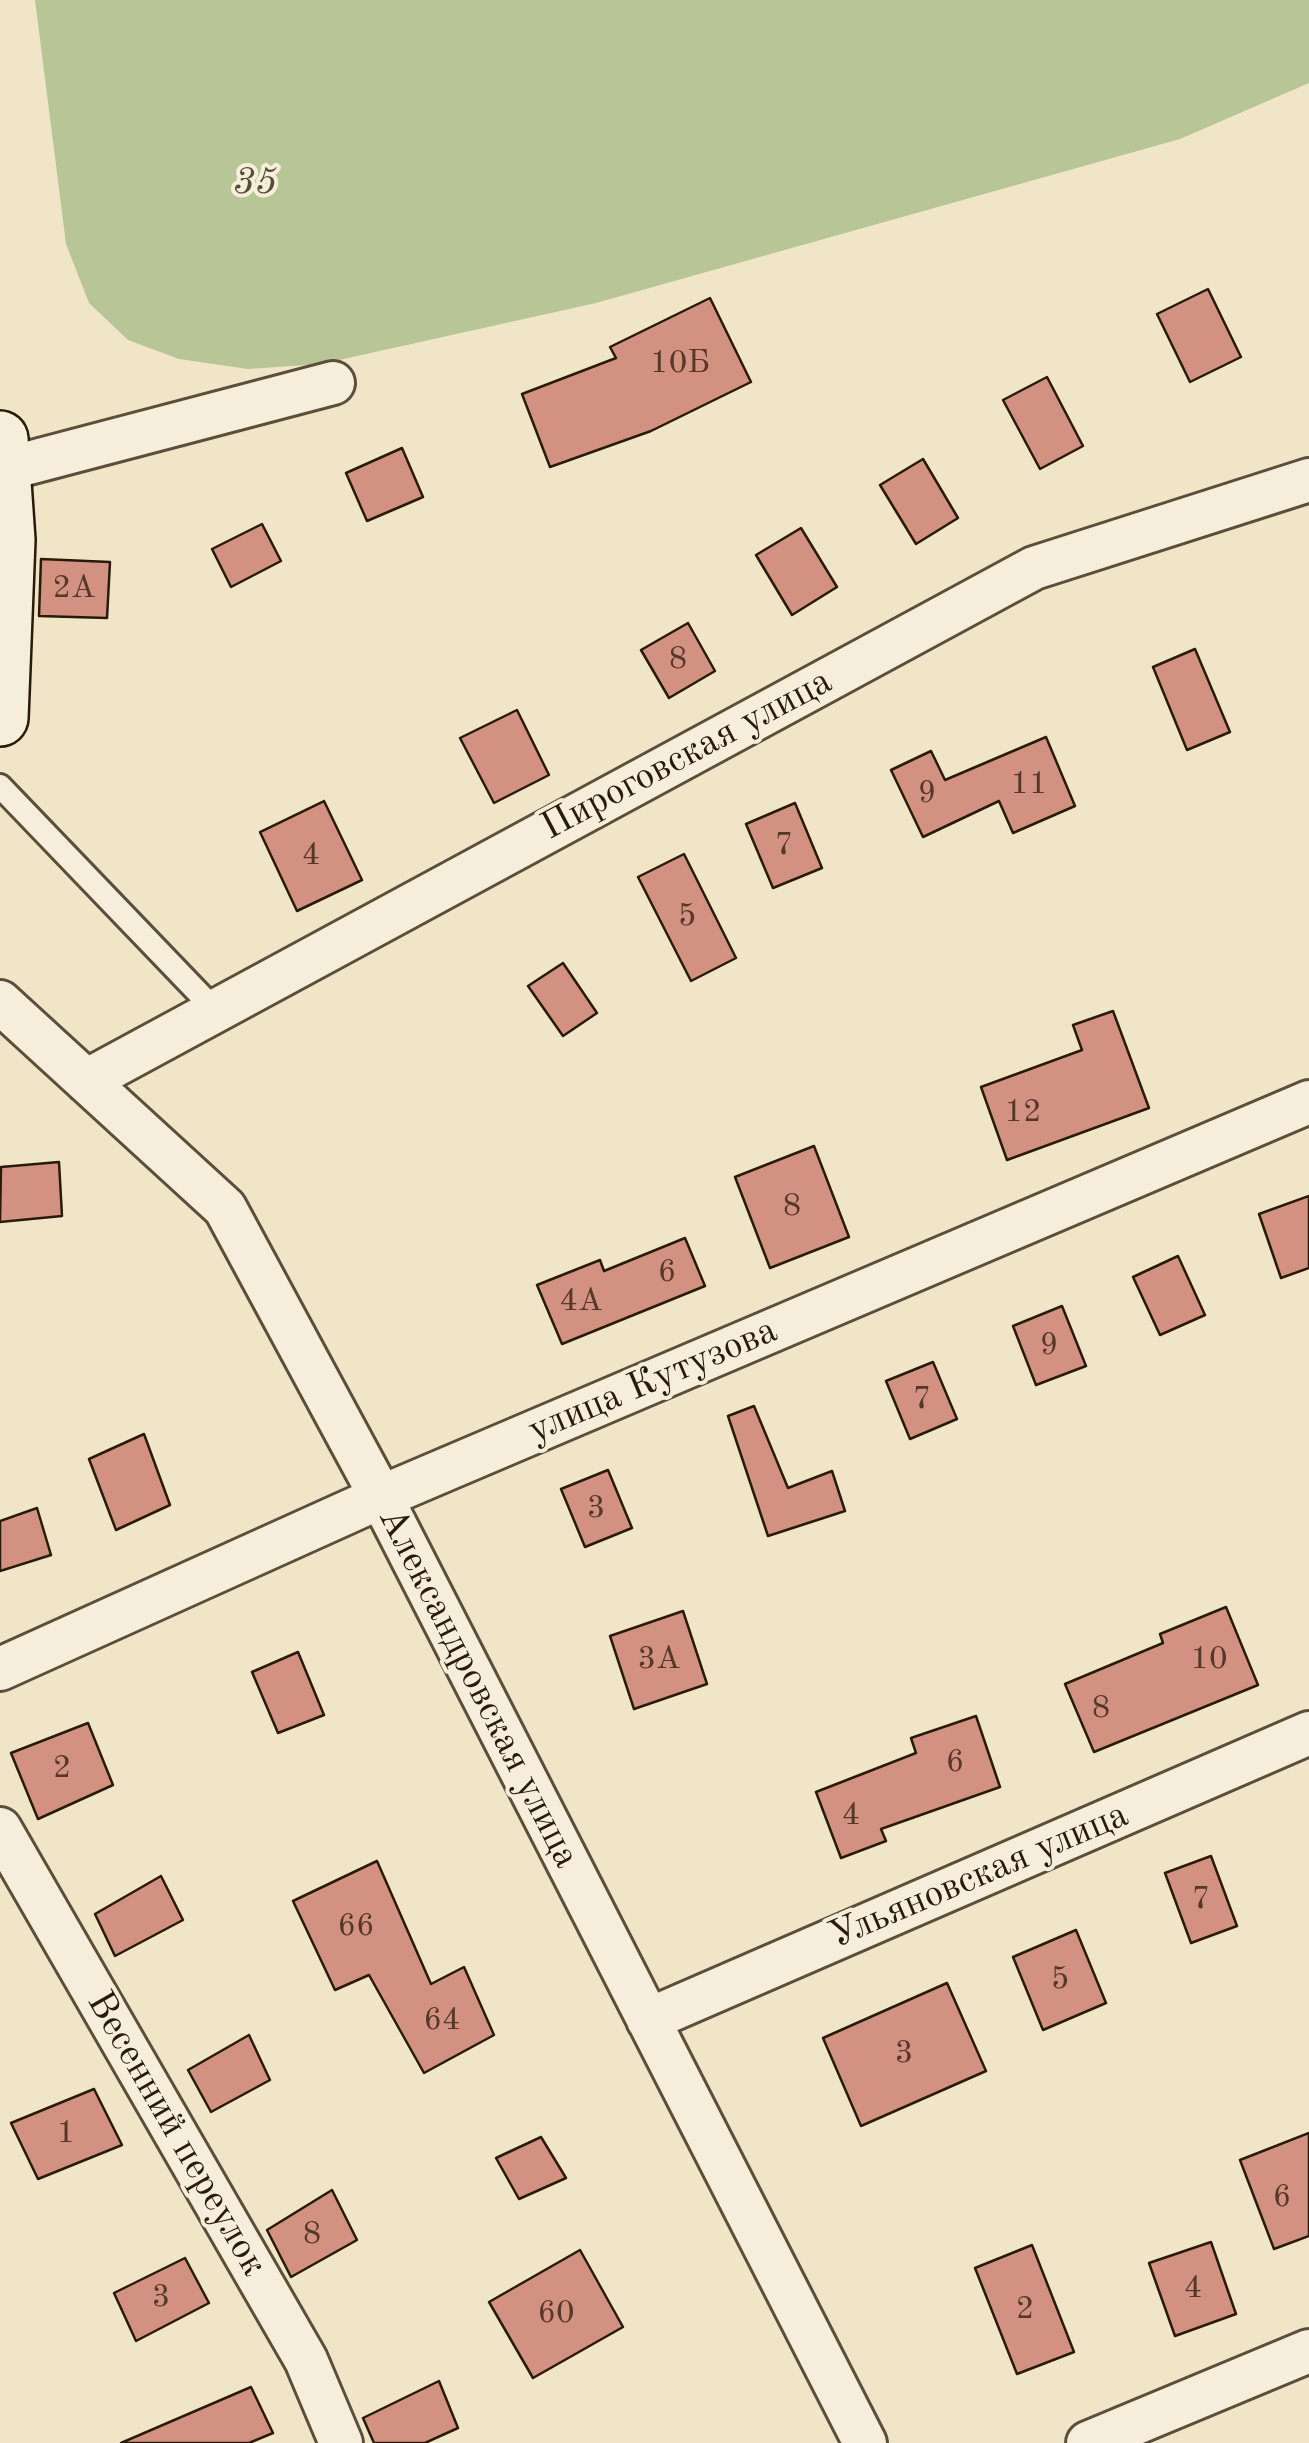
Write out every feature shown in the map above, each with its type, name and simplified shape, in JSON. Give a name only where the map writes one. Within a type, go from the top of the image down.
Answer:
[{"type":"main road","points":[[0,718],[4,539],[1,454]]},
{"type":"street","points":[[1,454],[333,383]]},
{"type":"street","name":"Пироговская улица","points":[[86,1081],[1034,568],[1309,480]]},
{"type":"street","name":"Александровская улица","points":[[0,1002],[224,1208],[381,1498],[865,2443]]},
{"type":"street","name":"улица Кутузова","points":[[0,1669],[381,1498],[1309,1102]]},
{"type":"street","name":"Ульяновская улица","points":[[648,2020],[1309,1733]]},
{"type":"street","name":"Весенний переулок","points":[[0,1829],[306,2360],[341,2443]]},
{"type":"street","points":[[1088,2443],[1309,2351]]},
{"type":"lane","points":[[0,786],[214,1009]]},
{"type":"green space","name":"35","points":[[35,0],[1309,0],[1309,83],[1180,139],[596,303],[321,364],[248,369],[179,359],[128,340],[89,303],[66,244]]},
{"type":"building","points":[[1208,289],[1241,357],[1190,382],[1157,314]]},
{"type":"building","points":[[710,298],[751,382],[651,431],[550,467],[522,394],[616,358],[610,347]]},
{"type":"building","points":[[1047,377],[1083,446],[1040,469],[1003,400]]},
{"type":"building","points":[[402,448],[423,497],[367,521],[346,473]]},
{"type":"building","points":[[923,459],[958,518],[916,544],[880,485]]},
{"type":"building","points":[[262,524],[281,561],[231,587],[212,549]]},
{"type":"building","points":[[801,528],[837,587],[792,615],[756,555]]},
{"type":"building","points":[[41,559],[110,562],[107,618],[39,616]]},
{"type":"building","points":[[688,623],[715,671],[669,698],[641,650]]},
{"type":"building","points":[[1195,649],[1230,732],[1187,750],[1153,667]]},
{"type":"building","points":[[517,710],[549,775],[494,803],[460,738]]},
{"type":"building","points":[[1046,737],[1075,806],[1013,833],[999,801],[923,837],[891,770],[931,751],[945,780]]},
{"type":"building","points":[[324,801],[362,880],[297,911],[260,832]]},
{"type":"building","points":[[795,803],[822,868],[773,888],[746,824]]},
{"type":"building","points":[[684,854],[736,958],[691,981],[638,877]]},
{"type":"building","points":[[563,963],[597,1013],[563,1036],[528,986]]},
{"type":"building","points":[[1113,1011],[1149,1108],[1007,1160],[981,1087],[1082,1050],[1073,1025]]},
{"type":"building","points":[[814,1146],[849,1237],[770,1268],[735,1177]]},
{"type":"building","points":[[59,1162],[62,1216],[0,1222],[1,1167]]},
{"type":"building","points":[[1309,1196],[1309,1268],[1281,1278],[1259,1214]]},
{"type":"building","points":[[685,1238],[705,1286],[562,1344],[537,1285],[600,1260],[604,1271]]},
{"type":"building","points":[[1178,1256],[1205,1315],[1160,1335],[1133,1277]]},
{"type":"building","points":[[1062,1306],[1086,1366],[1036,1385],[1013,1326]]},
{"type":"building","points":[[933,1362],[957,1419],[910,1439],[886,1381]]},
{"type":"building","points":[[754,1406],[788,1488],[832,1471],[845,1511],[768,1536],[728,1416]]},
{"type":"building","points":[[144,1434],[170,1505],[116,1530],[89,1459]]},
{"type":"building","points":[[608,1470],[632,1528],[585,1547],[561,1489]]},
{"type":"building","points":[[37,1508],[51,1555],[0,1571],[0,1521]]},
{"type":"building","points":[[1226,1607],[1258,1685],[1094,1752],[1065,1684],[1163,1643],[1160,1634]]},
{"type":"building","points":[[683,1611],[707,1684],[634,1709],[610,1636]]},
{"type":"building","points":[[298,1652],[324,1715],[278,1733],[252,1672]]},
{"type":"building","points":[[976,1716],[1000,1787],[881,1829],[886,1841],[841,1858],[816,1792],[916,1753],[911,1738]]},
{"type":"building","points":[[88,1723],[113,1785],[38,1819],[11,1753]]},
{"type":"building","points":[[1211,1856],[1237,1926],[1191,1943],[1165,1873]]},
{"type":"building","points":[[377,1861],[431,1984],[464,1967],[494,2035],[424,2073],[369,1975],[335,1990],[293,1901]]},
{"type":"building","points":[[161,1876],[183,1920],[115,1956],[95,1914]]},
{"type":"building","points":[[1076,1930],[1106,2003],[1043,2030],[1013,1957]]},
{"type":"building","points":[[947,1983],[986,2071],[861,2126],[823,2038]]},
{"type":"building","points":[[249,2035],[270,2080],[211,2112],[188,2070]]},
{"type":"building","points":[[94,2089],[122,2145],[38,2179],[11,2123]]},
{"type":"building","points":[[1309,2133],[1309,2236],[1274,2249],[1240,2160]]},
{"type":"building","points":[[541,2137],[566,2178],[519,2199],[496,2158]]},
{"type":"building","points":[[332,2190],[357,2240],[291,2277],[267,2230]]},
{"type":"building","points":[[1211,2242],[1236,2314],[1175,2336],[1149,2263]]},
{"type":"building","points":[[1032,2245],[1074,2352],[1017,2374],[975,2268]]},
{"type":"building","points":[[580,2250],[623,2327],[533,2378],[489,2302]]},
{"type":"building","points":[[185,2258],[209,2303],[136,2341],[114,2293]]},
{"type":"building","points":[[439,2381],[458,2428],[425,2443],[374,2443],[363,2418]]},
{"type":"building","points":[[251,2387],[273,2433],[249,2443],[121,2443]]}]
